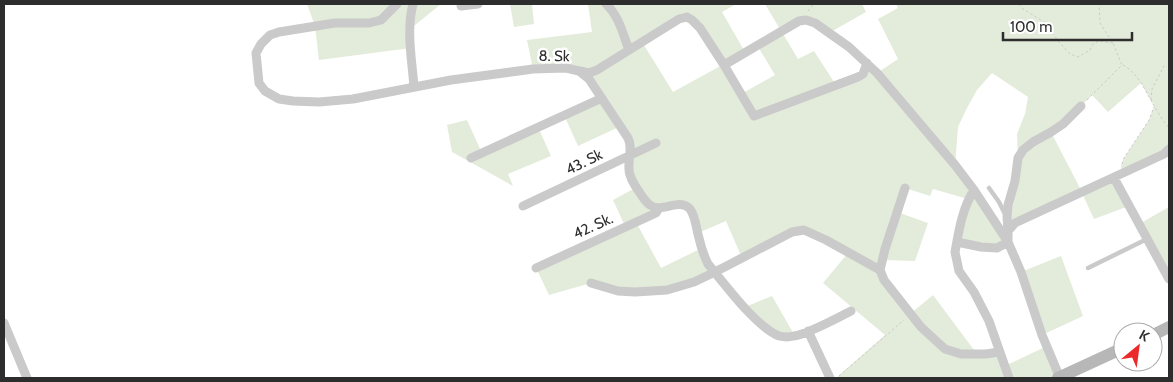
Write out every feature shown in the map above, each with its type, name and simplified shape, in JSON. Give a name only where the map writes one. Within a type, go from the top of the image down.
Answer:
[{"type":"main road","points":[[1059,378],[1113,353]]},
{"type":"street","name":"8. Sk","points":[[397,4],[381,20],[369,23],[335,23],[270,35],[261,44],[256,53],[259,83],[265,91],[279,99],[319,102],[353,99],[451,80],[533,69],[566,68],[579,71],[589,79],[628,138],[631,144],[629,170],[641,195],[649,205],[659,208]]},
{"type":"street","points":[[413,4],[409,30],[414,87]]},
{"type":"street","points":[[461,6],[478,4]]},
{"type":"street","points":[[606,4],[618,20],[629,50]]},
{"type":"street","points":[[579,71],[589,73],[597,70],[679,19],[686,17],[700,28],[724,64],[754,116],[858,77],[863,74],[867,63]]},
{"type":"street","points":[[724,64],[799,21],[806,20],[815,23],[849,47],[867,63],[955,165],[1008,242],[1021,272],[1059,378]]},
{"type":"street","points":[[471,158],[602,98]]},
{"type":"street","points":[[1008,242],[1008,205],[1015,181],[1018,158],[1023,150],[1063,124],[1081,106]]},
{"type":"street","name":"43. Sk","points":[[523,206],[656,143]]},
{"type":"street","points":[[1008,231],[1014,223],[1168,153]]},
{"type":"street","points":[[1118,176],[1147,239],[1169,279]]},
{"type":"street","points":[[905,188],[884,249],[880,270],[884,280],[920,327],[945,349],[961,354],[999,352]]},
{"type":"street","points":[[974,190],[962,215],[955,252],[958,270],[974,292],[989,321],[1009,378]]},
{"type":"street","points":[[659,208],[679,205],[688,208],[694,215],[705,257],[715,272],[735,297],[767,328],[780,336],[795,336],[808,332],[851,311]]},
{"type":"street","name":"42. Sk.","points":[[536,268],[656,213],[659,208]]},
{"type":"street","points":[[591,283],[618,291],[667,290],[694,282],[792,232],[804,230],[880,270]]},
{"type":"street","points":[[957,242],[997,248],[1008,242]]},
{"type":"street","points":[[4,323],[28,378]]},
{"type":"street","points":[[808,332],[830,378]]},
{"type":"lane","points":[[989,188],[1007,217]]},
{"type":"lane","points":[[1088,268],[1147,239]]},
{"type":"path","points":[[1019,4],[1023,9],[1047,24],[1058,41],[1070,54],[1078,56],[1090,50],[1093,44],[1100,41],[1113,43]]},
{"type":"path","points":[[1099,4],[1100,23],[1113,43],[1122,65],[1141,82],[1169,128]]},
{"type":"path","points":[[1151,100],[1152,89],[1165,64]]},
{"type":"path","points":[[1081,106],[1122,65]]},
{"type":"path","points":[[1118,176],[1124,158],[1149,120],[1154,106]]},
{"type":"path","points":[[836,378],[910,314]]},
{"type":"green space","points":[[307,4],[441,4],[409,30],[411,48],[319,60],[315,26]]},
{"type":"green space","points":[[510,4],[532,4],[534,24],[514,27]]},
{"type":"green space","points":[[588,4],[736,4],[722,12],[745,52],[724,65],[741,94],[775,75],[757,45],[781,31],[765,4],[862,4],[866,12],[829,33],[806,20],[782,32],[798,59],[814,51],[836,85],[866,69],[877,73],[898,59],[878,19],[898,8],[896,4],[1169,4],[1169,156],[1164,154],[1122,174],[1121,166],[1124,158],[1149,120],[1154,106],[1141,83],[1108,112],[1092,95],[1063,124],[1051,132],[1082,192],[1114,178],[1129,206],[1094,219],[1082,193],[1008,231],[1018,158],[1017,134],[1025,114],[1028,97],[992,73],[977,90],[958,127],[955,165],[1008,242],[1003,245],[957,242],[968,199],[933,189],[930,196],[905,188],[897,212],[928,223],[915,261],[883,260],[880,270],[910,314],[933,295],[977,354],[999,352],[1005,366],[1047,346],[1058,378],[836,378],[885,335],[823,283],[848,253],[804,230],[742,258],[726,221],[698,233],[694,215],[679,205],[636,222],[661,268],[702,248],[715,272],[694,282],[635,292],[591,283],[549,295],[536,268],[625,226],[613,200],[637,187],[632,179],[630,152],[621,126],[578,146],[564,115],[602,98],[579,71],[533,69],[527,40],[592,32]],"holes":[[[687,17],[724,64],[673,92],[642,42]]]},
{"type":"green space","points":[[467,120],[482,153],[538,127],[551,156],[508,174],[513,186],[452,152],[447,125]]},
{"type":"green space","points":[[1169,207],[1169,267],[1164,270],[1139,224]]},
{"type":"green space","points":[[1061,256],[1083,316],[1042,335],[1021,272]]},
{"type":"green space","points":[[772,296],[795,336],[780,336],[745,307]]}]
